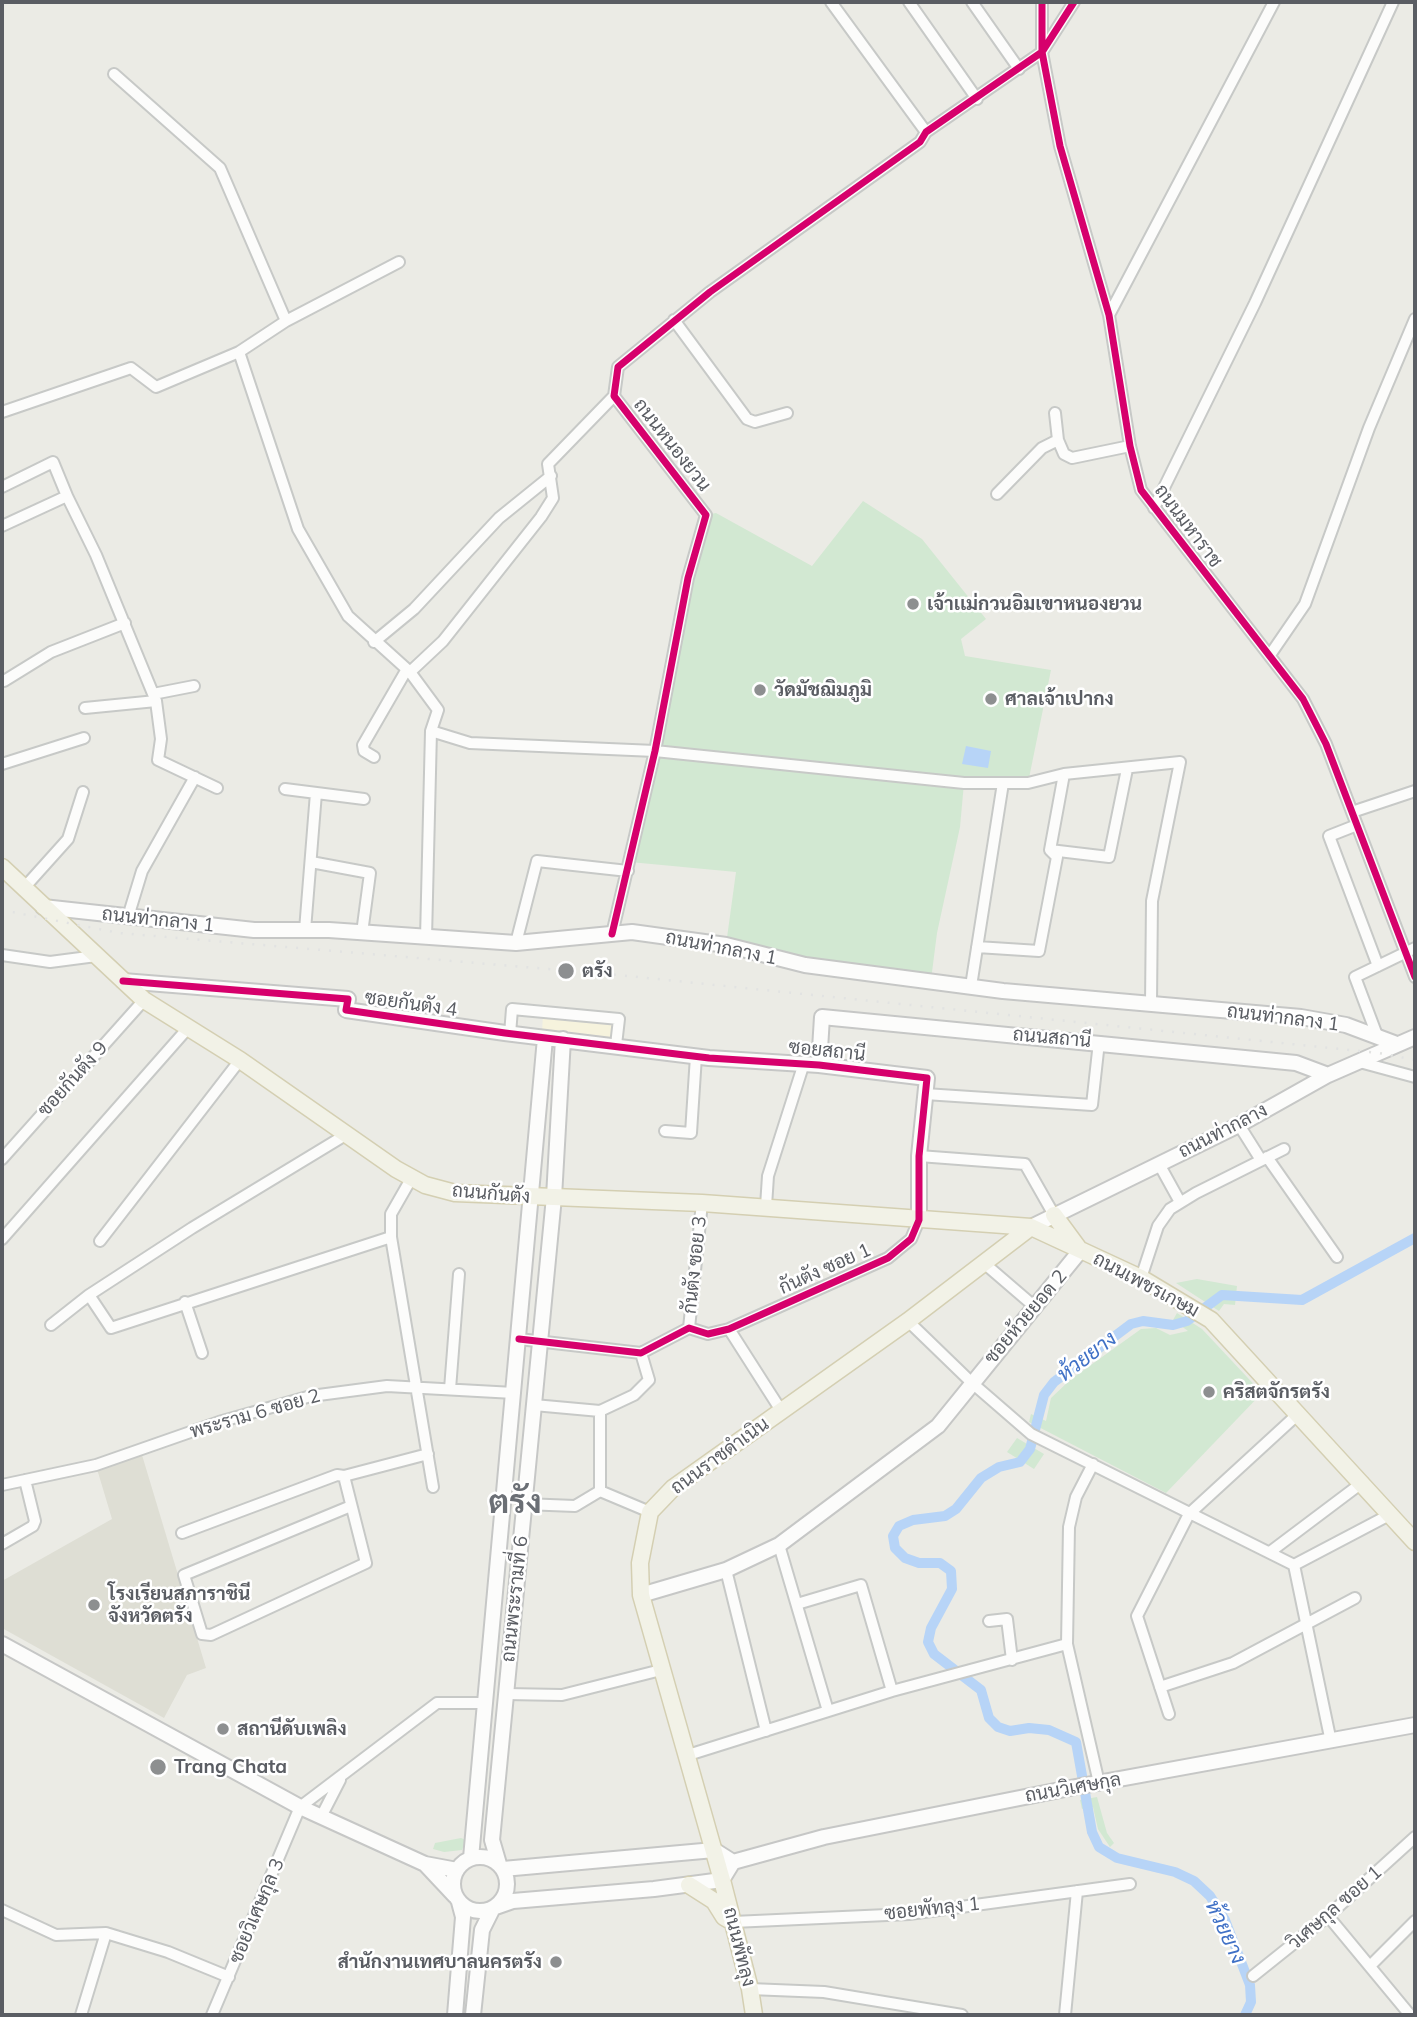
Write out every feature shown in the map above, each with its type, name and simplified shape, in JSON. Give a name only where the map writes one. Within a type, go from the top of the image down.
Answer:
[{"type":"main road","name":"ถนนกันตัง","points":[[2,867],[144,999],[240,1060],[411,1178],[455,1193],[766,1206],[1031,1227]]},
{"type":"main road","name":"ถนนกันตัง","points":[[2,883],[43,907]]},
{"type":"main road","points":[[1054,1215],[1080,1251]]},
{"type":"main road","points":[[986,1224],[1006,1247]]},
{"type":"main road","name":"ถนนเพชรเกษม","points":[[1031,1227],[1141,1278],[1211,1320],[1363,1482],[1415,1542]]},
{"type":"main road","name":"ถนนราชดำเนิน","points":[[650,1512],[673,1488],[908,1321],[1031,1227]]},
{"type":"main road","points":[[650,1512],[640,1563],[641,1595],[722,1880]]},
{"type":"main road","name":"ถนนพัทลุง","points":[[722,1880],[750,1989],[754,2015]]},
{"type":"main road","points":[[689,1885],[714,1901],[724,1917],[733,1922]]},
{"type":"street","points":[[831,2],[926,132]]},
{"type":"street","points":[[909,2],[977,99]]},
{"type":"street","points":[[972,2],[1019,69]]},
{"type":"street","name":"ถนนมหาราช","points":[[1042,2],[1042,52],[1060,146],[1110,315],[1130,446],[1140,490],[1303,699],[1326,744],[1410,950],[1415,977]]},
{"type":"street","points":[[1042,52],[1074,2]]},
{"type":"street","points":[[1110,315],[1275,2]]},
{"type":"street","points":[[1154,508],[1255,303],[1393,2]]},
{"type":"street","name":"ถนนหนองยวน","points":[[612,934],[655,751],[688,578],[706,515],[614,396],[618,368],[674,320],[920,142],[926,132],[1042,52]]},
{"type":"street","points":[[114,74],[220,168],[286,321]]},
{"type":"street","points":[[2,412],[131,368],[156,387],[239,352],[286,321],[399,262]]},
{"type":"street","points":[[1270,655],[1305,604],[1369,428],[1415,319]]},
{"type":"street","points":[[674,320],[747,419],[755,422],[787,413]]},
{"type":"street","points":[[239,352],[298,529],[348,616],[408,670],[438,710],[431,731],[426,938]]},
{"type":"street","points":[[374,757],[363,751],[363,745],[408,670],[443,640],[541,517],[553,498],[548,464],[614,396]]},
{"type":"street","points":[[1055,413],[1058,440],[1064,454],[1072,458],[1130,446]]},
{"type":"street","points":[[997,494],[1042,448],[1058,440]]},
{"type":"street","points":[[2,487],[53,462],[125,623],[154,697],[161,739],[158,760],[218,788]]},
{"type":"street","points":[[374,642],[414,609],[499,518],[551,476]]},
{"type":"street","points":[[2,526],[67,496]]},
{"type":"street","points":[[4,681],[51,652],[125,623]]},
{"type":"street","points":[[85,708],[154,697],[194,686]]},
{"type":"street","points":[[431,731],[470,743],[655,751],[964,783],[1048,780],[1064,774],[1180,762],[1152,901],[1151,1003]]},
{"type":"street","points":[[2,764],[84,737]]},
{"type":"street","points":[[1050,850],[1109,857],[1127,769]]},
{"type":"street","points":[[1050,850],[1064,774]]},
{"type":"street","points":[[128,917],[142,872],[195,777]]},
{"type":"street","points":[[971,986],[1003,783]]},
{"type":"street","points":[[285,789],[364,799]]},
{"type":"street","points":[[1352,811],[1415,791]]},
{"type":"street","points":[[24,888],[68,839],[83,792]]},
{"type":"street","points":[[305,930],[316,793]]},
{"type":"street","points":[[1357,825],[1329,836],[1378,966]]},
{"type":"street","points":[[977,947],[1039,951],[1057,857],[1050,850]]},
{"type":"street","points":[[516,943],[537,861],[628,871]]},
{"type":"street","points":[[311,863],[370,873],[362,933]]},
{"type":"street","name":"ถนนท่ากลาง 1","points":[[43,907],[254,930],[305,930],[516,943],[632,932],[718,944],[797,964],[971,986],[1301,1017],[1346,1025],[1394,1043]]},
{"type":"street","points":[[1378,1038],[1354,977],[1410,950]]},
{"type":"street","points":[[2,955],[50,962],[96,956]]},
{"type":"street","name":"ซอยกันตัง 4","points":[[123,981],[348,999],[346,1010],[510,1034],[582,1041]]},
{"type":"street","name":"ซอยกันตัง 9","points":[[2,1159],[144,999]]},
{"type":"street","points":[[510,1034],[512,1009],[619,1019],[616,1045]]},
{"type":"street","name":"ถนนสถานี","points":[[811,1064],[822,1017],[1296,1063],[1328,1075]]},
{"type":"street","points":[[2,1239],[188,1028]]},
{"type":"street","name":"ถนนท่ากลาง","points":[[1031,1227],[1240,1125],[1356,1061],[1394,1043],[1415,1037]]},
{"type":"street","name":"ถนนพระรามที่ 6","points":[[470,1853],[482,1703],[533,1198],[545,1038]]},
{"type":"street","name":"ถนนพระรามที่ 6","points":[[501,1867],[492,1840],[554,1197],[563,1039]]},
{"type":"street","name":"ซอยสถานี","points":[[582,1041],[696,1056],[811,1064],[927,1078],[925,1094]]},
{"type":"street","points":[[919,1220],[919,1156],[925,1094],[1092,1105],[1099,1042]]},
{"type":"street","points":[[665,1131],[691,1133],[696,1056]]},
{"type":"street","points":[[100,1241],[240,1060]]},
{"type":"street","points":[[1356,1061],[1415,1077]]},
{"type":"street","points":[[766,1206],[768,1177],[811,1064]]},
{"type":"street","points":[[1240,1125],[1336,1257]]},
{"type":"street","points":[[51,1325],[89,1295],[347,1134]]},
{"type":"street","points":[[1141,1278],[1158,1226],[1170,1209],[1284,1149]]},
{"type":"street","points":[[919,1156],[1026,1164],[1054,1215]]},
{"type":"street","points":[[1159,1164],[1180,1202]]},
{"type":"street","points":[[411,1178],[391,1214],[391,1237],[433,1487]]},
{"type":"street","name":"กันตัง ซอย 3","points":[[689,1328],[702,1203]]},
{"type":"street","name":"กันตัง ซอย 1","points":[[729,1329],[888,1258],[911,1238],[919,1220]]},
{"type":"street","points":[[89,1295],[111,1328],[391,1237]]},
{"type":"street","name":"ซอยห้วยยอด 2","points":[[641,1595],[726,1570],[779,1545],[938,1426],[1080,1251]]},
{"type":"street","points":[[985,1264],[1035,1307]]},
{"type":"street","points":[[450,1389],[459,1274]]},
{"type":"street","points":[[185,1302],[202,1353]]},
{"type":"street","points":[[908,1321],[1017,1425],[1294,1565],[1331,1742]]},
{"type":"street","points":[[519,1339],[641,1353],[689,1328],[708,1334],[729,1329],[782,1412]]},
{"type":"street","points":[[514,1393],[534,1400],[600,1410],[634,1395],[649,1380],[641,1353]]},
{"type":"street","name":"พระราม 6 ซอย 2","points":[[2,1485],[96,1465],[219,1422],[312,1396],[387,1386],[514,1393]]},
{"type":"street","points":[[600,1410],[600,1491]]},
{"type":"street","points":[[1169,1714],[1137,1616],[1189,1514],[1298,1414]]},
{"type":"street","points":[[182,1533],[337,1475],[344,1476],[428,1454]]},
{"type":"street","points":[[1093,1464],[1076,1497],[1069,1527],[1068,1644],[1099,1783]]},
{"type":"street","points":[[344,1476],[366,1563],[211,1635],[202,1634],[184,1575],[351,1506]]},
{"type":"street","points":[[2,1544],[33,1526],[35,1521],[25,1480]]},
{"type":"street","points":[[1270,1552],[1363,1482]]},
{"type":"street","points":[[524,1504],[575,1506],[600,1491]]},
{"type":"street","points":[[600,1491],[650,1512]]},
{"type":"street","points":[[1294,1565],[1391,1514]]},
{"type":"street","points":[[779,1545],[828,1711]]},
{"type":"street","points":[[726,1570],[766,1731]]},
{"type":"street","points":[[797,1604],[860,1585],[892,1691]]},
{"type":"street","points":[[1160,1687],[1233,1663],[1355,1598]]},
{"type":"street","points":[[989,1621],[1007,1619],[1012,1660]]},
{"type":"street","points":[[2,1644],[300,1807],[425,1864],[457,1870]]},
{"type":"street","points":[[685,1756],[892,1691],[1068,1644]]},
{"type":"street","points":[[506,1694],[562,1695],[662,1670]]},
{"type":"street","points":[[300,1807],[437,1703],[482,1703]]},
{"type":"street","name":"ถนนวิเศษกุล","points":[[733,1862],[824,1837],[1070,1788],[1415,1726]]},
{"type":"street","points":[[321,1817],[341,1777]]},
{"type":"street","name":"ซอยวิเศษกุล 3","points":[[212,2015],[300,1807]]},
{"type":"street","name":"วิเศษกุล ซอย 1","points":[[1253,1976],[1328,1916],[1415,1837]]},
{"type":"street","points":[[425,1864],[457,1899],[476,1911],[531,1898],[722,1880],[733,1862],[714,1850],[501,1867]]},
{"type":"street","points":[[455,2015],[463,1917],[453,1887],[457,1870],[470,1853]]},
{"type":"street","points":[[425,1864],[435,1858],[451,1858],[470,1853],[488,1858],[501,1867],[507,1886],[505,1895],[482,1930],[473,2015]]},
{"type":"street","name":"ซอยพัทลุง 1","points":[[733,1922],[909,1914],[1130,1884]]},
{"type":"street","points":[[1065,2015],[1077,1891]]},
{"type":"street","points":[[2,1910],[56,1935],[106,1933],[168,1952],[229,1977]]},
{"type":"street","points":[[1328,1916],[1410,2015]]},
{"type":"street","points":[[1370,1966],[1415,1920]]},
{"type":"street","points":[[81,2015],[106,1933]]},
{"type":"street","points":[[750,1989],[824,1992],[962,2015]]},
{"type":"shaded area","points":[[543,1015],[615,1025],[613,1039],[542,1032]]},
{"type":"shaded area","name":"โรงเรียนสภาราชินี จังหวัดตรัง","points":[[142,1455],[206,1668],[187,1675],[164,1718],[2,1628],[2,1581],[112,1519],[97,1469]]},
{"type":"green space","points":[[863,501],[922,539],[986,619],[961,639],[965,656],[1051,670],[1028,783],[964,783],[960,827],[937,933],[931,980],[726,945],[736,872],[630,862],[706,515],[716,513],[812,566]]},
{"type":"green space","points":[[1197,1279],[1237,1286],[1235,1305],[1224,1304],[1219,1311],[1176,1283]]},
{"type":"green space","name":"คริสตจักรตรัง","points":[[1177,1313],[1202,1329],[1262,1393],[1166,1493],[1029,1422],[1031,1414],[1046,1421],[1051,1398],[1070,1380],[1141,1329],[1156,1328],[1170,1335],[1188,1331],[1173,1320]]},
{"type":"green space","points":[[1017,1438],[1044,1454],[1034,1469],[1007,1452]]},
{"type":"green space","points":[[1097,1797],[1107,1833],[1114,1843],[1110,1847],[1098,1829],[1093,1807],[1082,1809],[1080,1800]]},
{"type":"green space","points":[[461,1838],[466,1840],[462,1850],[444,1852],[433,1849],[435,1843]]},
{"type":"water","points":[[966,746],[991,751],[988,768],[962,764]]},
{"type":"waterway","name":"ห้วยยาง","points":[[1245,2015],[1251,2002],[1250,1985],[1225,1920],[1210,1896],[1194,1881],[1175,1872],[1117,1858],[1099,1847],[1092,1832],[1076,1742],[1049,1730],[1029,1728],[1010,1731],[998,1727],[989,1718],[981,1690],[934,1654],[928,1642],[931,1628],[952,1589],[951,1571],[940,1563],[919,1563],[905,1558],[895,1548],[893,1536],[899,1526],[913,1520],[945,1516],[956,1509],[981,1478],[999,1467],[1020,1462],[1030,1449],[1044,1395],[1054,1382],[1131,1324],[1143,1321],[1173,1325],[1187,1321],[1222,1295],[1302,1300],[1415,1238]]},
{"type":"railway","points":[[2,910],[119,933],[608,974],[1379,1053],[1415,1060]]},
{"type":"cycle path","points":[[1042,2],[1042,52],[1060,146],[1109,315],[1130,446],[1141,490],[1303,699],[1326,744],[1415,977]]},
{"type":"cycle path","points":[[612,934],[655,751],[688,578],[706,515],[614,396],[618,367],[710,292],[920,142],[926,132],[1042,52],[1074,2]]},
{"type":"cycle path","points":[[123,981],[348,999],[346,1010],[505,1033],[709,1058],[819,1065],[927,1078],[919,1156],[919,1220],[911,1239],[888,1258],[729,1329],[708,1334],[689,1328],[641,1353],[519,1339]]},
{"type":"place","name":"เจ้าเเม่กวนอิมเขาหนองยวน","points":[[913,604]]},
{"type":"place","name":"วัดมัชฌิมภูมิ","points":[[760,690]]},
{"type":"place","name":"ศาลเจ้าเปากง","points":[[991,699]]},
{"type":"place","name":"ตรัง","points":[[566,971]]},
{"type":"place","name":"คริสตจักรตรัง","points":[[1209,1392]]},
{"type":"place","name":"โรงเรียนสภาราชินี จังหวัดตรัง","points":[[94,1605]]},
{"type":"place","name":"สถานีดับเพลิง","points":[[223,1729]]},
{"type":"place","name":"Trang Chata","points":[[158,1767]]},
{"type":"place","name":"สำนักงานเทศบาลนครตรัง","points":[[556,1962]]},
{"type":"district","name":"ตรัง","points":[[515,1503]]}]
